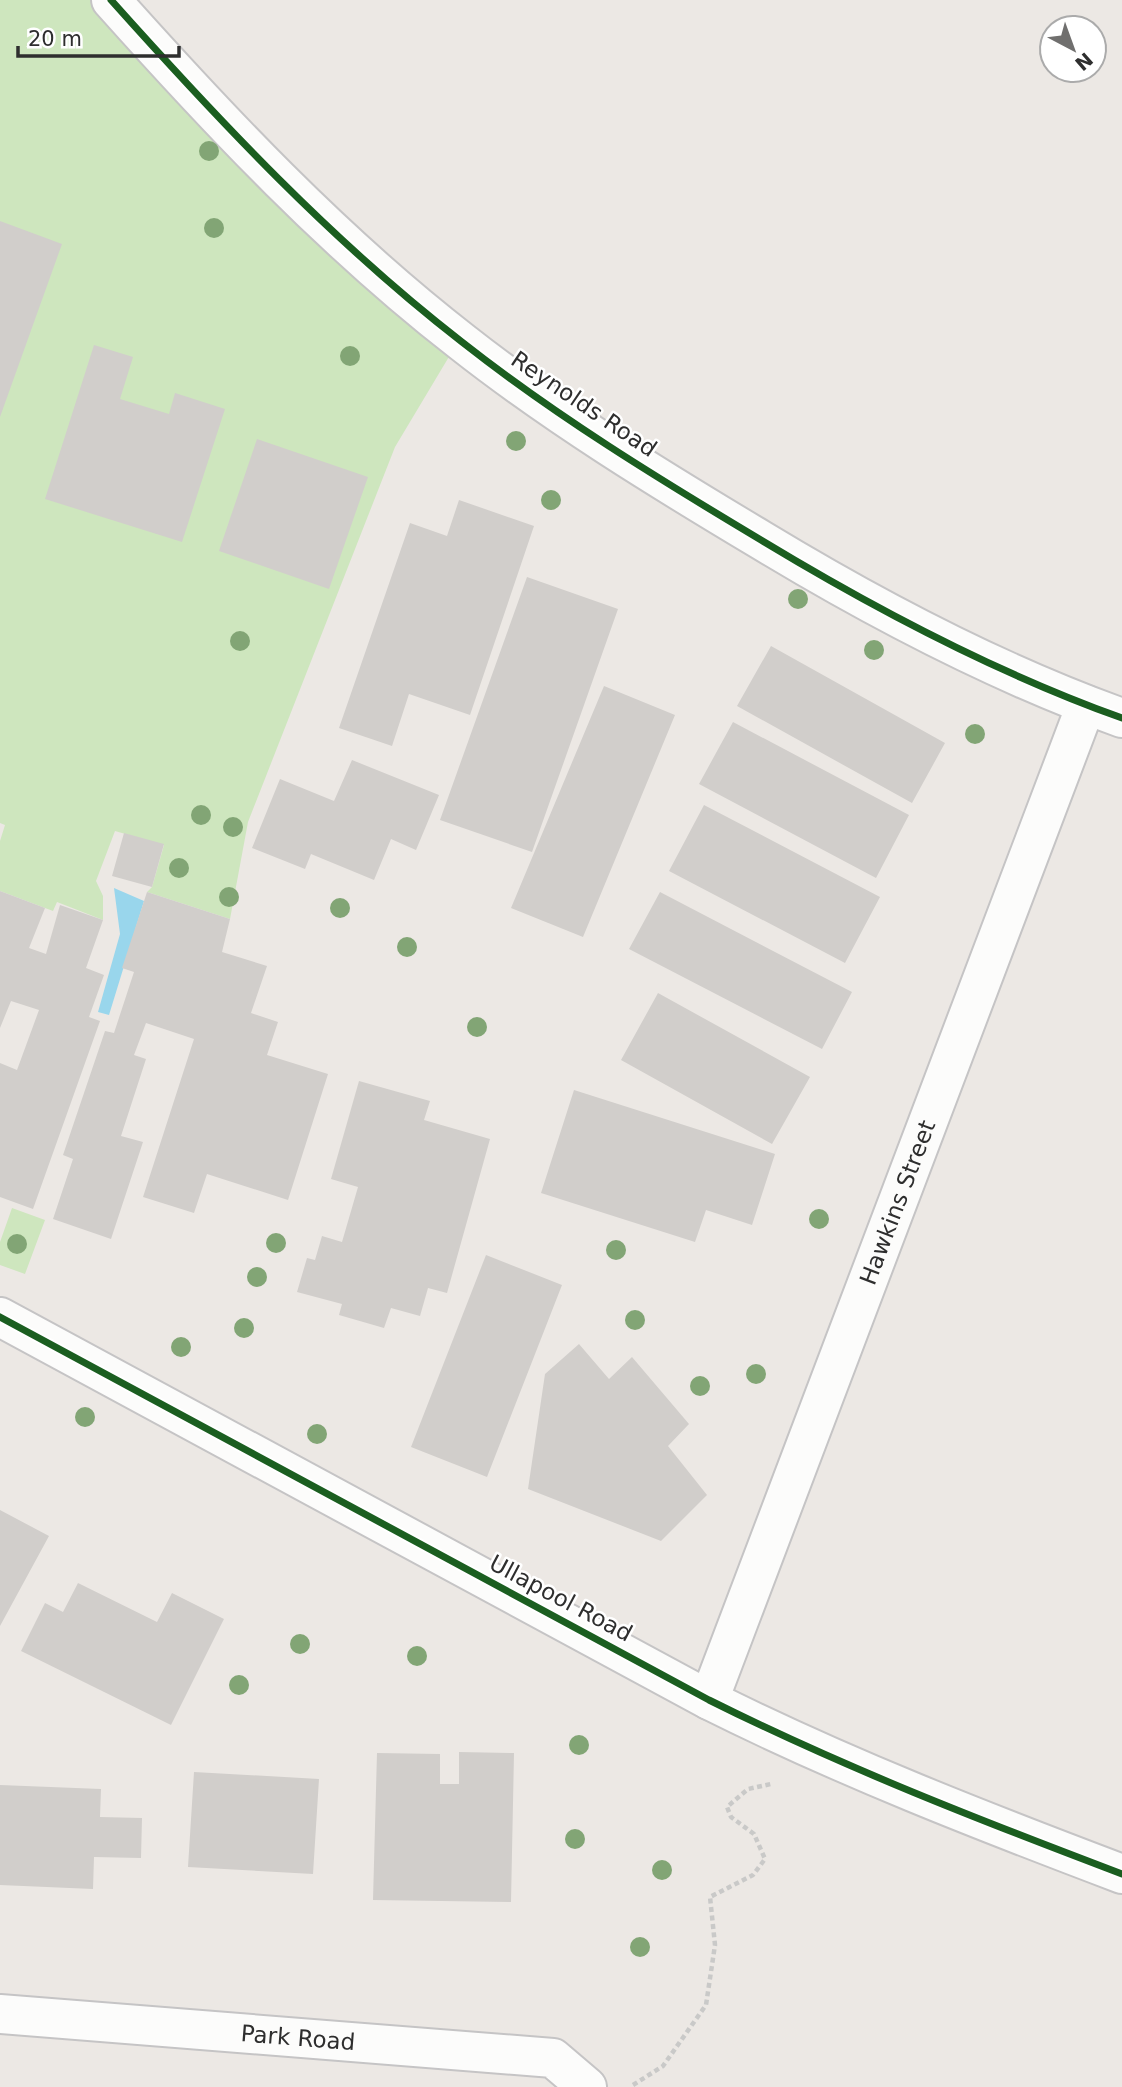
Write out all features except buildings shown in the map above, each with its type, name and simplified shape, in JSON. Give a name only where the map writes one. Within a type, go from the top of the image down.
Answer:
[{"type":"street","name":"Reynolds Road","points":[[111,0],[250,151],[346,242],[459,340],[515,383],[666,484],[839,587],[953,644],[1086,705],[1122,718]]},
{"type":"street","name":"Hawkins Street","points":[[709,1700],[1086,705]]},
{"type":"street","name":"Ullapool Road","points":[[0,1317],[709,1700],[798,1745],[995,1826],[1122,1874]]},
{"type":"street","name":"Park Road","points":[[0,2014],[553,2058],[587,2087]]},
{"type":"path","points":[[630,2087],[663,2066],[706,2005],[715,1945],[710,1897],[753,1875],[765,1859],[754,1833],[731,1817],[727,1807],[748,1789],[772,1784],[787,1769],[798,1745]]},
{"type":"green space","points":[[0,0],[111,0],[459,340],[395,447],[248,822],[230,919],[147,892],[152,887],[164,845],[115,831],[96,881],[103,896],[103,920],[57,902],[53,911],[0,891],[0,841],[5,825],[0,823]]},
{"type":"green space","points":[[12,1208],[45,1220],[25,1274],[0,1265],[0,1242]]},
{"type":"water","points":[[114,888],[144,901],[109,1015],[98,1012],[120,934]]},
{"type":"cycle path","points":[[111,0],[236,135],[323,222],[414,304],[534,396],[646,470],[848,591],[982,660],[1122,718]]},
{"type":"cycle path","points":[[0,1317],[759,1725],[862,1771],[1122,1874]]}]
